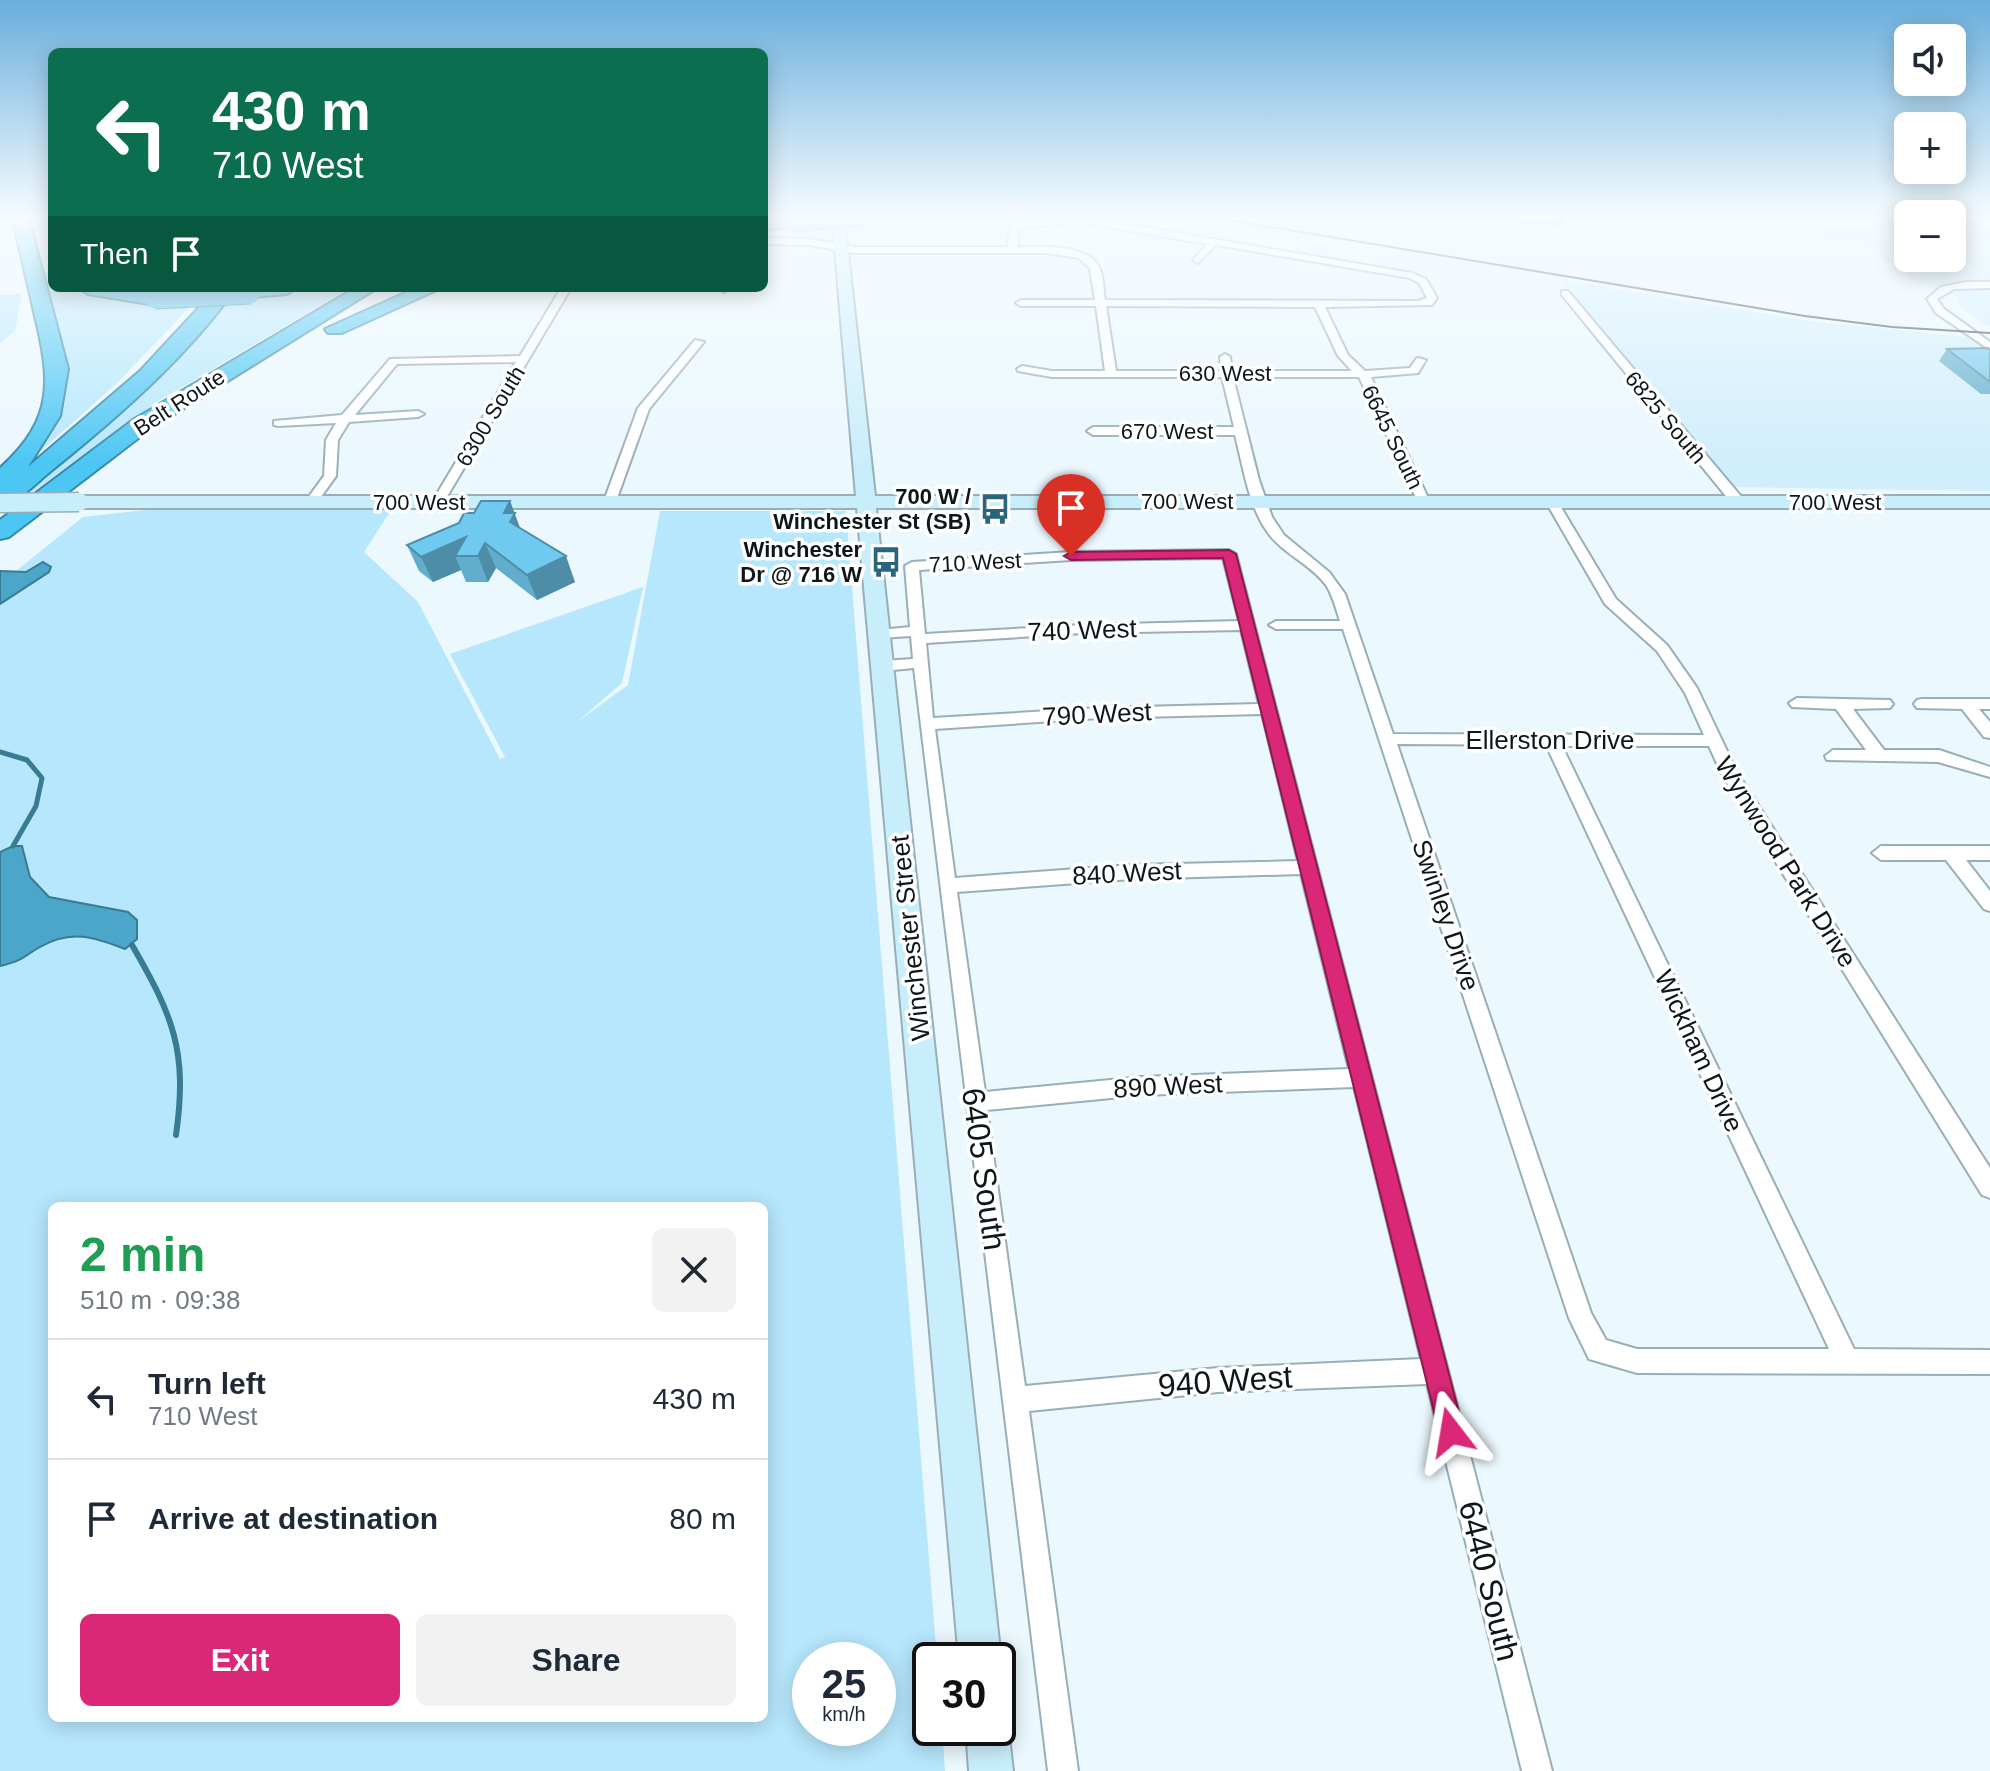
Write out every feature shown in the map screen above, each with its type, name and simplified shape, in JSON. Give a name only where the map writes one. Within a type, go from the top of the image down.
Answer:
[{"type":"highway","points":[[0,481],[29,449],[52,414],[58,388],[58,369],[41,299]]},
{"type":"highway","name":"Belt Route","points":[[0,501],[67,450],[140,386],[226,299]]},
{"type":"highway","name":"Belt Route","points":[[0,532],[141,425],[350,299]]},
{"type":"highway","points":[[141,425],[308,340],[378,299]]},
{"type":"highway","points":[[308,340],[407,299]]},
{"type":"main road","name":"Winchester Street","points":[[846,299],[978,1642]]},
{"type":"main road","name":"700 West","points":[[0,501],[1990,502]]},
{"type":"main road","points":[[989,1746],[991,1771]]},
{"type":"street","name":"6300 South","points":[[438,502],[560,299]]},
{"type":"street","points":[[1100,299],[1111,373]]},
{"type":"street","points":[[1021,303],[1319,305],[1430,302],[1431,299]]},
{"type":"street","name":"6825 South","points":[[1570,299],[1739,503]]},
{"type":"street","points":[[1933,299],[1940,311],[1990,347]]},
{"type":"street","points":[[1948,299],[1946,301],[1990,341]]},
{"type":"street","name":"6645 South","points":[[1319,305],[1343,356],[1367,379],[1424,502]]},
{"type":"street","points":[[610,501],[644,408],[699,342]]},
{"type":"street","name":"Swinley Drive","points":[[1225,357],[1267,520],[1277,535],[1331,582],[1348,625],[1581,1318],[1598,1350],[1637,1361],[1847,1361]]},
{"type":"street","points":[[311,502],[330,476],[332,440],[346,417],[394,361],[524,359]]},
{"type":"street","name":"630 West","points":[[1022,369],[1052,374],[1408,373],[1418,369],[1421,360]]},
{"type":"street","points":[[278,423],[418,414]]},
{"type":"street","name":"670 West","points":[[1093,431],[1242,431]]},
{"type":"street","name":"Wynwood Park Drive","points":[[1552,502],[1610,601],[1674,663],[1698,702],[1729,773],[1990,1188]]},
{"type":"street","name":"710 West","points":[[912,566],[1071,556],[1229,554]]},
{"type":"street","name":"6440 South","points":[[1229,554],[1537,1771]]},
{"type":"street","name":"6405 South","points":[[912,566],[926,724],[1063,1771]]},
{"type":"street","name":"740 West","points":[[880,634],[1247,625]]},
{"type":"street","points":[[1276,625],[1348,625]]},
{"type":"street","points":[[883,666],[921,663]]},
{"type":"street","points":[[1797,703],[1885,704]]},
{"type":"street","points":[[1841,704],[1879,756]]},
{"type":"street","points":[[1922,704],[1990,704]]},
{"type":"street","points":[[1966,704],[1990,733]]},
{"type":"street","name":"790 West","points":[[926,724],[1099,713],[1268,709]]},
{"type":"street","name":"Ellerston Drive","points":[[1387,739],[1713,741]]},
{"type":"street","name":"Wickham Drive","points":[[1551,740],[1847,1361]]},
{"type":"street","points":[[1833,756],[1946,757],[1989,775]]},
{"type":"street","points":[[1881,853],[1990,853]]},
{"type":"street","points":[[1951,853],[1990,904]]},
{"type":"street","name":"840 West","points":[[947,886],[1132,872],[1308,867]]},
{"type":"street","name":"890 West","points":[[975,1102],[1142,1086],[1361,1078]]},
{"type":"street","points":[[1847,1361],[1990,1362]]},
{"type":"street","name":"940 West","points":[[1014,1400],[1218,1380],[1436,1371]]},
{"type":"shaded area","points":[[0,299],[21,299],[15,331],[0,343]]},
{"type":"shaded area","points":[[48,299],[114,299],[181,307],[194,303],[116,384],[42,450],[38,449],[61,410],[66,381]]},
{"type":"shaded area","points":[[331,299],[155,403],[27,496],[17,496],[129,408],[179,358],[223,301]]},
{"type":"shaded area","points":[[1576,299],[1673,299],[1814,322],[1969,337],[1990,353],[1990,491],[1735,487],[1633,370]]},
{"type":"shaded area","points":[[1957,299],[1990,299],[1990,327],[1961,308]]},
{"type":"shaded area","points":[[145,510],[391,510],[364,552],[418,602],[500,759],[505,757],[450,654],[643,587],[622,683],[577,722],[628,685],[660,511],[846,511],[936,1642],[912,1642],[912,1746],[943,1746],[945,1771],[0,1771],[0,584],[83,517]]},
{"type":"shaded area","points":[[43,562],[51,567],[49,572],[0,604],[0,571],[26,572]]},
{"type":"shaded area","points":[[22,846],[30,877],[49,897],[128,912],[137,920],[137,939],[125,949],[93,938],[62,938],[17,961],[0,966],[0,852]]},
{"type":"building","points":[[1988,348],[1990,382],[1947,349]]},
{"type":"building","points":[[481,501],[510,501],[504,513],[515,513],[510,522],[566,556],[527,575],[485,543],[478,556],[455,556],[466,537],[421,557],[407,545],[459,523],[464,513],[474,513]]},
{"type":"waterway","points":[[0,752],[27,760],[42,778],[36,806],[13,846]]},
{"type":"waterway","points":[[132,945],[158,993],[174,1035],[180,1080],[176,1135]]},
{"type":"tram line","points":[[1701,299],[1892,327],[1990,333]]},
{"type":"place","name":"700 W / Winchester St (SB)","points":[[995,509]]},
{"type":"place","name":"Winchester Dr @ 716 W","points":[[886,562]]},
{"type":"route","points":[[1071,556],[1229,554],[1451,1432]]}]
